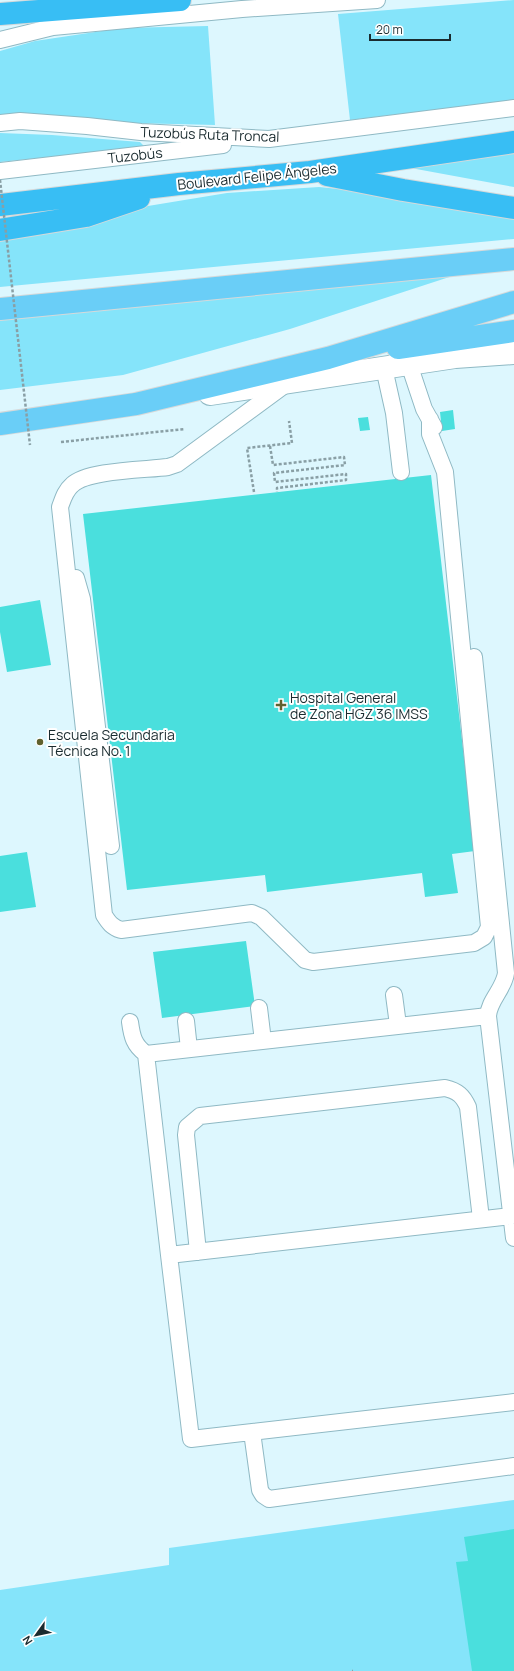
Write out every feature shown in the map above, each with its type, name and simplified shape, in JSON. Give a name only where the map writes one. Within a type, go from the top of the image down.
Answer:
[{"type":"highway","points":[[0,14],[180,0]]},
{"type":"highway","name":"Boulevard Felipe Ángeles","points":[[0,205],[179,184],[310,172],[514,142]]},
{"type":"highway","points":[[310,172],[403,190],[514,208]]},
{"type":"highway","points":[[0,230],[86,216],[179,184]]},
{"type":"main road","points":[[0,310],[514,260]]},
{"type":"main road","points":[[0,424],[136,404],[328,358],[514,302]]},
{"type":"main road","points":[[328,358],[514,331]]},
{"type":"street","points":[[136,404],[287,383],[455,357],[514,353]]},
{"type":"lane","points":[[0,31],[242,9],[377,0]]},
{"type":"lane","points":[[0,40],[54,26]]},
{"type":"lane","name":"Tuzobús Ruta Troncal","points":[[0,123],[20,121],[141,132],[269,139],[514,108]]},
{"type":"lane","name":"Tuzobús","points":[[0,170],[269,139]]},
{"type":"lane","points":[[409,364],[424,409],[445,449],[455,474],[506,973],[502,985],[489,1008],[488,1016],[514,1238]]},
{"type":"lane","points":[[384,368],[394,413],[401,472]]},
{"type":"lane","points":[[287,383],[177,464],[168,467],[84,477],[72,485],[64,494],[60,507],[104,914],[114,928],[121,930],[252,913],[261,917],[305,960],[313,962],[474,943],[484,937],[489,927],[445,472],[430,434],[430,419]]},
{"type":"lane","points":[[63,530],[82,599],[111,846]]},
{"type":"lane","points":[[394,995],[398,1026]]},
{"type":"lane","points":[[259,1008],[263,1040]]},
{"type":"lane","points":[[130,1022],[131,1036],[134,1042],[139,1049],[146,1054],[488,1016]]},
{"type":"lane","points":[[186,1021],[189,1049]]},
{"type":"lane","points":[[146,1054],[191,1439],[514,1402]]},
{"type":"lane","points":[[198,1252],[186,1135],[187,1127],[200,1116],[446,1088],[456,1091],[464,1098],[468,1107],[481,1219]]},
{"type":"lane","points":[[169,1255],[511,1216]]},
{"type":"lane","points":[[252,1432],[260,1490],[263,1495],[269,1499],[514,1466]]},
{"type":"path","points":[[0,180],[30,445]]},
{"type":"path","points":[[254,492],[247,448],[292,443],[288,421]]},
{"type":"path","points":[[54,443],[188,429]]},
{"type":"path","points":[[270,446],[273,465],[344,457],[345,465],[274,473],[275,482],[346,474],[346,480],[277,488],[277,492]]},
{"type":"shaded area","points":[[514,0],[514,100],[350,120],[338,14]]},
{"type":"shaded area","points":[[208,26],[215,125],[131,123],[49,115],[0,114],[0,51],[35,41],[122,28]]},
{"type":"shaded area","points":[[0,133],[52,135],[140,142],[145,147],[0,162]]},
{"type":"shaded area","points":[[514,140],[514,187],[389,164]]},
{"type":"shaded area","points":[[319,187],[397,195],[514,216],[514,239],[0,287],[0,227],[75,218],[227,193]]},
{"type":"shaded area","points":[[480,267],[290,329],[123,375],[0,390],[0,319]]},
{"type":"shaded area","points":[[514,1500],[514,1671],[0,1671],[0,1590],[169,1565],[169,1548]]},
{"type":"building","points":[[453,410],[455,429],[442,431],[440,412]]},
{"type":"building","points":[[368,417],[370,430],[360,431],[358,418]]},
{"type":"building","points":[[431,475],[475,851],[452,854],[458,893],[425,897],[422,873],[267,892],[265,875],[127,890],[83,514]]},
{"type":"building","points":[[40,600],[51,665],[7,672],[0,632],[0,607]]},
{"type":"building","points":[[27,852],[36,907],[0,912],[0,856]]},
{"type":"building","points":[[246,941],[255,1006],[162,1018],[153,952]]},
{"type":"building","points":[[514,1529],[514,1671],[472,1671],[456,1562],[468,1561],[464,1537]]},
{"type":"place","name":"Hospital General de Zona HGZ 36 IMSS","points":[[281,705]]},
{"type":"place","name":"Escuela Secundaria Técnica No. 1","points":[[40,742]]}]
